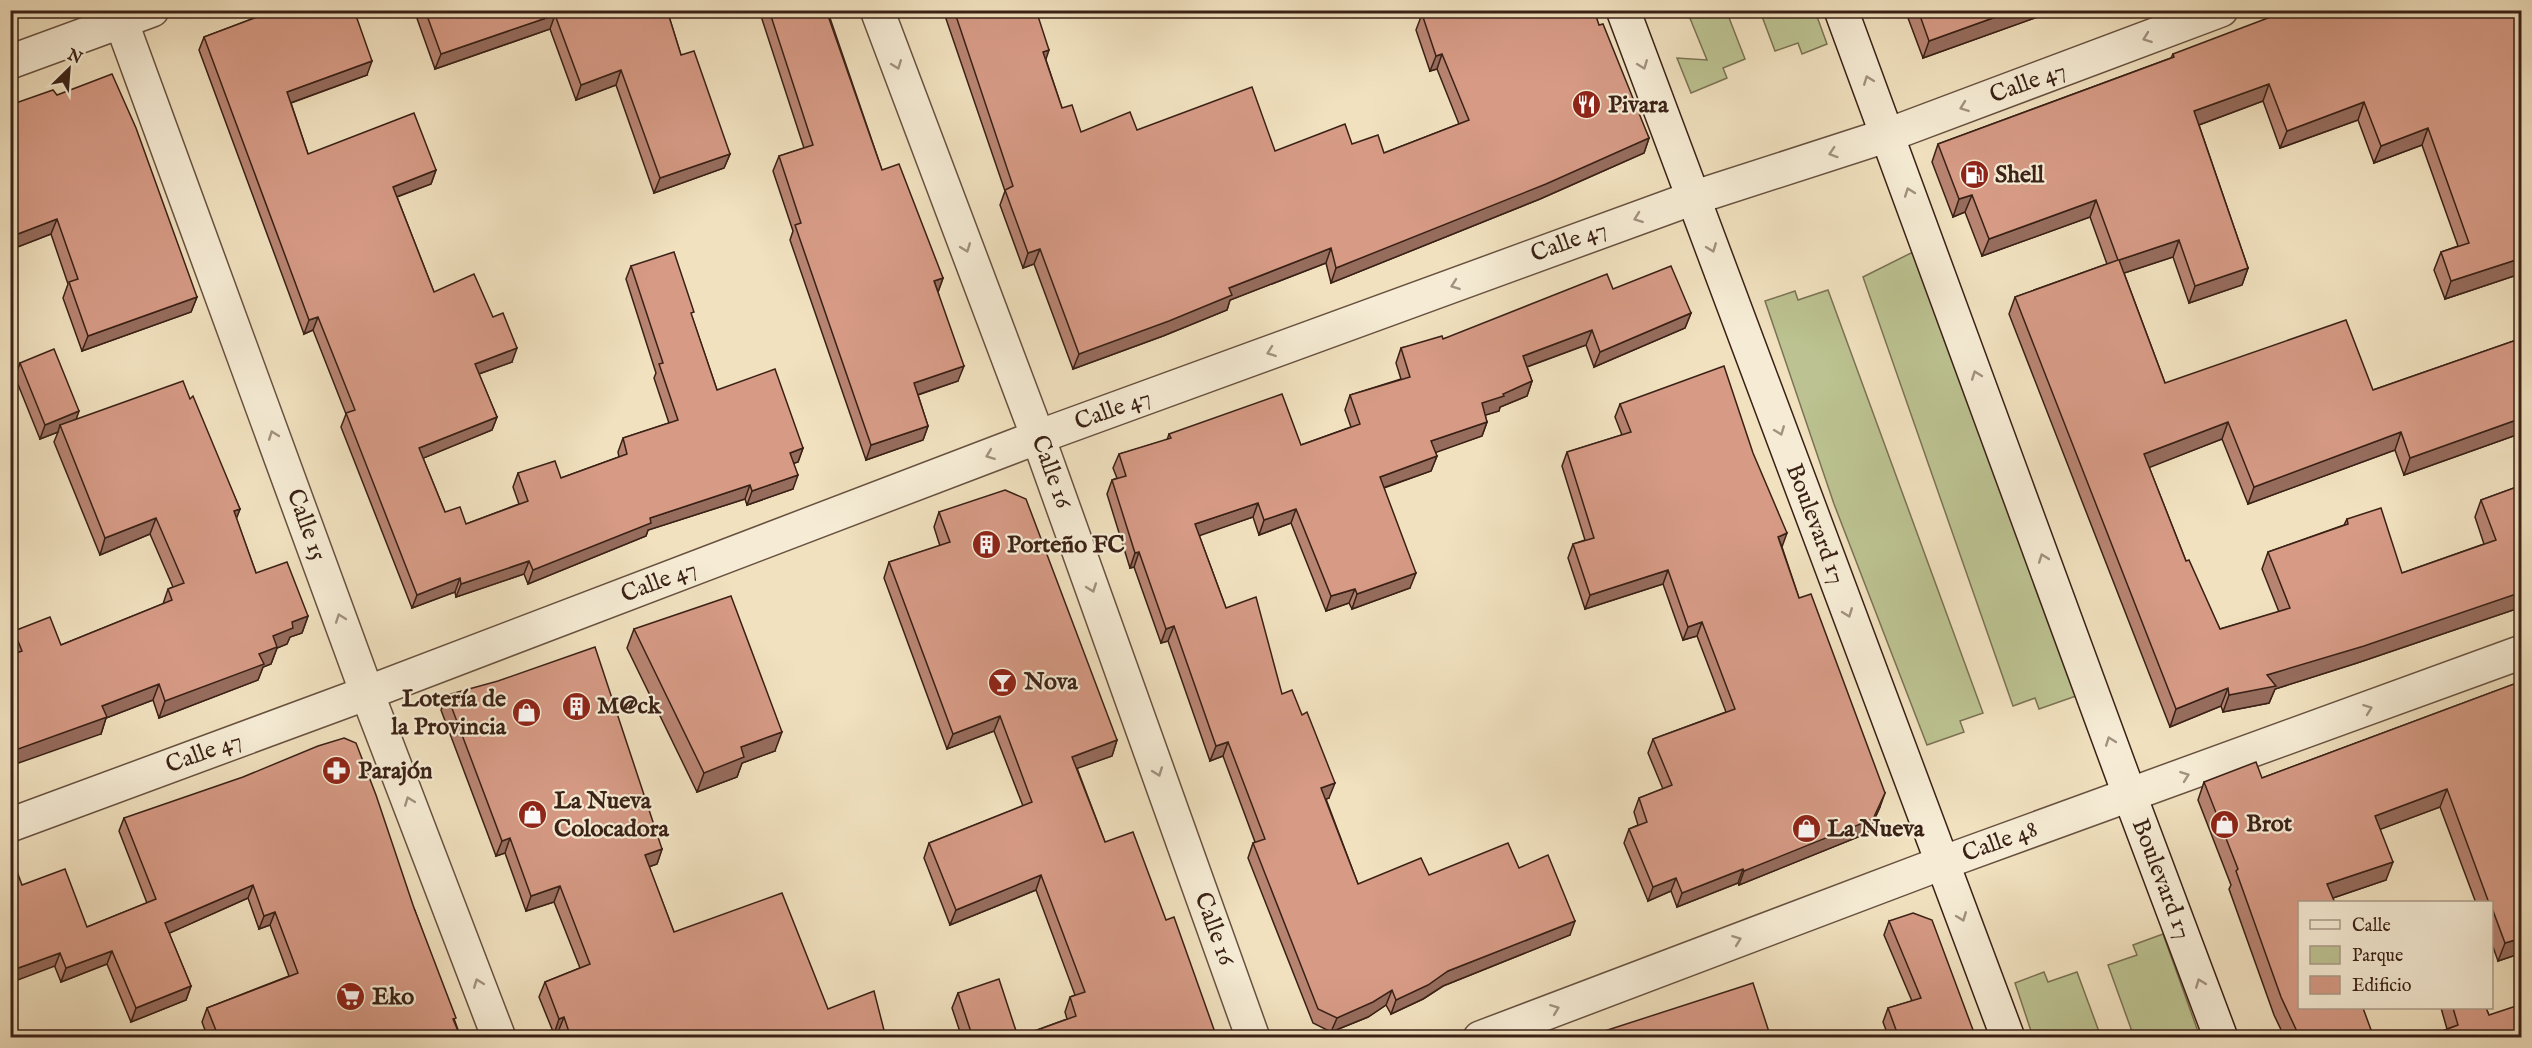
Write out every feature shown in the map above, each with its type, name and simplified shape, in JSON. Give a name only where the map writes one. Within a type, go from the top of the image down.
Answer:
[{"type":"street","points":[[10,62],[119,16],[152,10]]},
{"type":"street","name":"Calle 16","points":[[877,10],[1038,437],[1253,1038]]},
{"type":"street","name":"Boulevard 17","points":[[1623,10],[2008,1038]]},
{"type":"street","name":"Boulevard 17","points":[[1841,10],[2221,1038]]},
{"type":"street","name":"Calle 47","points":[[10,825],[367,693],[1038,437],[1693,198],[1888,135],[2221,10]]},
{"type":"street","name":"Calle 15","points":[[119,16],[367,693],[499,1038]]},
{"type":"street","name":"Calle 48","points":[[1480,1038],[1942,863],[2522,652]]},
{"type":"green space","points":[[1726,10],[1745,59],[1723,68],[1727,78],[1691,93],[1677,58],[1707,60],[1687,11]]},
{"type":"green space","points":[[1760,11],[1815,11],[1827,44],[1802,54],[1798,43],[1775,51]]},
{"type":"green space","points":[[1913,252],[2076,696],[2039,709],[2035,698],[2013,706],[1863,277]]},
{"type":"green space","points":[[1828,290],[1983,713],[1960,721],[1964,732],[1927,745],[1834,504],[1765,301],[1795,291],[1798,300]]},
{"type":"green space","points":[[2163,934],[2200,1037],[2134,1037],[2108,965],[2137,955],[2133,945]]},
{"type":"green space","points":[[2044,972],[2048,982],[2077,972],[2101,1037],[2033,1037],[2015,983]]},
{"type":"building","points":[[267,10],[354,10],[372,61],[287,92],[308,154],[414,113],[436,170],[393,187],[434,292],[474,274],[493,317],[503,313],[517,348],[475,364],[497,417],[419,448],[445,512],[460,507],[466,524],[528,501],[518,473],[555,461],[561,478],[627,454],[623,438],[678,420],[659,364],[663,363],[631,266],[674,252],[694,312],[691,313],[717,390],[775,369],[803,448],[790,453],[798,475],[752,491],[750,485],[650,518],[651,523],[533,570],[529,561],[461,584],[460,578],[417,595],[346,413],[355,410],[318,317],[309,320],[204,37],[268,13]]},
{"type":"building","points":[[425,10],[667,10],[681,55],[694,51],[730,154],[660,178],[621,70],[581,85],[555,15],[441,54]]},
{"type":"building","points":[[769,10],[826,10],[882,170],[899,164],[943,278],[934,281],[964,366],[914,383],[928,426],[871,445],[795,225],[801,223],[779,156],[813,145]]},
{"type":"building","points":[[954,10],[1036,10],[1049,50],[1043,52],[1062,108],[1072,105],[1081,132],[1130,112],[1137,130],[1252,87],[1275,151],[1345,124],[1352,144],[1378,135],[1384,153],[1469,120],[1442,54],[1436,56],[1422,14],[1433,10],[1594,10],[1599,25],[1603,24],[1649,138],[1546,184],[1336,268],[1331,248],[1229,288],[1232,295],[1079,354],[1040,249],[1028,253],[1005,190],[1013,186]]},
{"type":"building","points":[[1918,10],[2015,10],[1929,41]]},
{"type":"building","points":[[2289,10],[2522,10],[2522,258],[2451,281],[2441,252],[2469,243],[2428,128],[2381,146],[2364,102],[2287,131],[2269,84],[2194,111],[2248,268],[2195,286],[2179,240],[2119,260],[2165,383],[2346,320],[2373,390],[2522,338],[2522,418],[2410,458],[2401,432],[2254,487],[2228,422],[2144,454],[2186,561],[2189,560],[2220,629],[2290,608],[2268,552],[2348,524],[2347,519],[2381,508],[2402,573],[2496,540],[2481,500],[2522,485],[2522,592],[2364,646],[2267,675],[2276,686],[2229,695],[2228,688],[2176,709],[2015,297],[2118,260],[2096,200],[1989,239],[1972,195],[1959,199],[1938,144],[2174,57],[2173,54]]},
{"type":"building","points":[[112,74],[136,128],[197,297],[88,336],[69,282],[78,279],[57,219],[10,237],[10,105],[53,90],[57,95]]},
{"type":"building","points":[[1671,266],[1691,313],[1600,352],[1592,330],[1523,356],[1532,381],[1503,394],[1504,396],[1482,403],[1487,422],[1431,441],[1437,456],[1380,477],[1416,573],[1357,594],[1355,589],[1331,596],[1296,509],[1264,520],[1258,503],[1195,524],[1226,608],[1256,597],[1282,694],[1292,690],[1302,715],[1307,712],[1335,783],[1321,788],[1358,884],[1421,858],[1429,875],[1508,843],[1519,868],[1548,855],[1575,921],[1448,971],[1428,985],[1396,1000],[1392,990],[1373,1002],[1337,1018],[1318,1009],[1253,843],[1265,839],[1228,742],[1216,746],[1174,626],[1166,629],[1139,552],[1135,553],[1112,480],[1126,476],[1119,454],[1171,438],[1169,434],[1282,394],[1301,445],[1360,424],[1350,395],[1410,377],[1401,348],[1442,336],[1443,339],[1607,274],[1613,289]]},
{"type":"building","points":[[54,349],[79,411],[45,425],[20,363]]},
{"type":"building","points":[[1724,366],[1753,453],[1787,533],[1778,537],[1799,598],[1811,594],[1885,793],[1873,819],[1744,871],[1743,869],[1682,893],[1676,878],[1653,887],[1629,829],[1647,822],[1639,798],[1672,785],[1653,739],[1735,709],[1702,622],[1688,627],[1668,570],[1590,595],[1573,544],[1594,538],[1567,452],[1631,432],[1620,404]]},
{"type":"building","points":[[183,381],[190,399],[193,396],[240,509],[234,511],[256,573],[287,562],[308,616],[292,622],[293,628],[273,636],[277,647],[259,654],[264,664],[165,701],[159,684],[102,706],[107,717],[10,752],[10,655],[22,651],[14,631],[50,617],[61,645],[172,600],[168,589],[184,583],[156,518],[105,538],[60,425]]},
{"type":"building","points":[[1005,490],[1026,499],[1117,740],[1072,757],[1105,842],[1133,832],[1166,920],[1174,917],[1217,1038],[973,1038],[958,993],[999,979],[1018,1037],[1076,1016],[1070,997],[1085,992],[1041,875],[956,910],[929,843],[1032,802],[1000,716],[953,734],[889,562],[950,542],[939,512]]},
{"type":"building","points":[[731,596],[782,732],[741,747],[744,757],[704,773],[634,629]]},
{"type":"building","points":[[595,647],[662,849],[645,855],[674,932],[782,893],[828,1009],[874,991],[886,1038],[571,1038],[564,1017],[559,1019],[545,982],[590,964],[560,886],[531,896],[510,838],[502,841],[447,695],[498,681]]},
{"type":"building","points":[[2522,681],[2522,938],[2505,943],[2493,911],[2493,901],[2488,901],[2447,789],[2375,816],[2393,862],[2327,884],[2334,901],[2298,901],[2298,1009],[2363,1009],[2374,1038],[2300,1038],[2281,997],[2236,871],[2238,869],[2204,782],[2256,762],[2262,778]]},
{"type":"building","points":[[344,738],[356,743],[414,908],[456,1018],[453,1019],[461,1038],[219,1038],[207,1008],[298,973],[275,912],[264,916],[253,885],[165,923],[191,986],[136,1008],[112,951],[66,968],[60,953],[10,971],[10,871],[16,869],[22,885],[65,869],[87,927],[156,899],[124,818],[243,777],[318,746]]},
{"type":"building","points":[[1913,913],[1932,920],[1976,1038],[1899,1038],[1888,1008],[1921,998],[1889,921]]},
{"type":"building","points":[[1753,983],[1771,1038],[1586,1037]]},
{"type":"building","points":[[2522,1004],[2522,1038],[2424,1038],[2458,1025],[2453,1009],[2486,1009],[2489,1015]]},
{"type":"place","name":"Pivara","points":[[1587,105]]},
{"type":"place","name":"Shell","points":[[1974,175]]},
{"type":"place","name":"Porteño FC","points":[[986,545]]},
{"type":"place","name":"Nova","points":[[1003,682]]},
{"type":"place","name":"M@ck","points":[[576,706]]},
{"type":"place","name":"Lotería de la Provincia","points":[[527,713]]},
{"type":"place","name":"Parajón","points":[[337,771]]},
{"type":"place","name":"La Nueva Colocadora","points":[[533,815]]},
{"type":"place","name":"Brot","points":[[2225,824]]},
{"type":"place","name":"La Nueva","points":[[1806,829]]},
{"type":"place","name":"Eko","points":[[351,997]]}]
